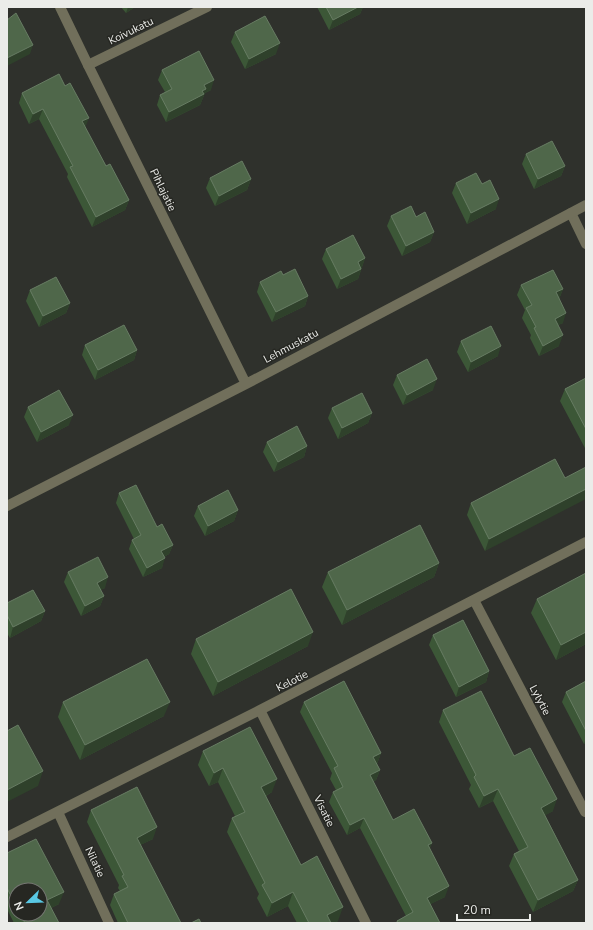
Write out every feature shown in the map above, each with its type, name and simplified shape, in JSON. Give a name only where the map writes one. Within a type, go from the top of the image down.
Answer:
[{"type":"street","name":"Pihlajatie","points":[[60,7],[246,384]]},
{"type":"street","name":"Koivukatu","points":[[88,66],[207,7]]},
{"type":"street","name":"Lehmuskatu","points":[[7,506],[246,384],[586,206]]},
{"type":"street","points":[[571,213],[586,244]]},
{"type":"street","name":"Kelotie","points":[[7,836],[58,812],[260,710],[586,542]]},
{"type":"street","name":"Lylytie","points":[[474,600],[585,812]]},
{"type":"street","name":"Visatie","points":[[260,710],[366,923]]},
{"type":"street","name":"Nilatie","points":[[58,812],[109,923]]},
{"type":"building","points":[[326,7],[358,7],[333,20]]},
{"type":"building","points":[[16,13],[33,45],[7,58],[7,20]]},
{"type":"building","points":[[265,16],[280,43],[249,59],[235,32]]},
{"type":"building","points":[[199,51],[214,80],[204,85],[206,89],[202,91],[204,94],[169,112],[160,95],[172,89],[162,70]]},
{"type":"building","points":[[59,74],[65,86],[70,83],[89,118],[82,121],[106,166],[110,164],[129,200],[96,217],[70,167],[73,166],[43,109],[33,114],[22,93]]},
{"type":"building","points":[[552,141],[565,166],[538,179],[526,154]]},
{"type":"building","points":[[242,161],[251,179],[219,196],[210,178]]},
{"type":"building","points":[[476,173],[482,184],[490,180],[499,199],[471,213],[456,183]]},
{"type":"building","points":[[411,206],[416,217],[425,212],[434,232],[406,246],[391,216]]},
{"type":"building","points":[[353,235],[365,258],[358,262],[361,269],[341,279],[326,249]]},
{"type":"building","points":[[295,269],[308,296],[276,312],[260,282],[281,271],[283,275]]},
{"type":"building","points":[[553,270],[563,289],[556,292],[566,313],[555,319],[563,335],[543,346],[534,328],[536,327],[526,308],[532,305],[521,285]]},
{"type":"building","points":[[56,277],[70,303],[43,316],[30,290]]},
{"type":"building","points":[[124,325],[137,350],[98,370],[85,345]]},
{"type":"building","points":[[491,326],[501,346],[471,362],[461,341]]},
{"type":"building","points":[[427,359],[437,379],[407,395],[397,375]]},
{"type":"building","points":[[586,378],[586,429],[565,389]]},
{"type":"building","points":[[59,390],[73,415],[41,432],[28,407]]},
{"type":"building","points":[[362,393],[372,413],[342,428],[332,408]]},
{"type":"building","points":[[297,426],[307,446],[278,462],[267,442]]},
{"type":"building","points":[[555,459],[565,478],[586,467],[586,489],[489,539],[471,503]]},
{"type":"building","points":[[136,485],[157,527],[162,524],[173,545],[161,551],[165,558],[147,568],[132,540],[141,535],[119,493]]},
{"type":"building","points":[[228,490],[238,510],[208,526],[198,506]]},
{"type":"building","points":[[420,525],[439,563],[347,610],[328,572]]},
{"type":"building","points":[[98,557],[108,577],[97,583],[104,596],[85,606],[68,572]]},
{"type":"building","points":[[586,573],[586,632],[561,645],[537,599]]},
{"type":"building","points":[[291,589],[313,632],[218,682],[196,639]]},
{"type":"building","points":[[33,590],[45,611],[13,627],[7,615],[7,603]]},
{"type":"building","points":[[463,620],[489,671],[459,687],[433,635]]},
{"type":"building","points":[[147,659],[170,702],[85,745],[63,702]]},
{"type":"building","points":[[344,681],[381,753],[373,757],[380,770],[370,775],[393,820],[414,809],[432,843],[428,845],[449,886],[427,898],[440,923],[398,923],[397,921],[413,912],[364,818],[350,825],[333,792],[343,787],[334,768],[338,766],[304,702]]},
{"type":"building","points":[[586,681],[586,731],[566,692]]},
{"type":"building","points":[[481,691],[514,756],[530,748],[557,799],[541,808],[578,880],[538,900],[514,854],[528,847],[498,789],[484,796],[474,777],[476,775],[443,710]]},
{"type":"building","points":[[18,725],[43,771],[7,790],[7,731]]},
{"type":"building","points":[[250,727],[277,779],[261,787],[301,865],[317,856],[343,907],[327,915],[331,923],[309,923],[293,892],[272,903],[262,885],[265,883],[232,818],[245,812],[223,768],[214,773],[203,751]]},
{"type":"building","points":[[137,787],[157,827],[137,838],[181,923],[128,923],[114,894],[128,887],[122,876],[124,875],[91,810]]},
{"type":"building","points":[[36,839],[64,892],[48,900],[48,882],[8,882],[8,890],[7,853]]},
{"type":"building","points":[[48,902],[59,923],[25,923],[48,922]]},
{"type":"building","points":[[199,919],[201,923],[191,923]]}]
